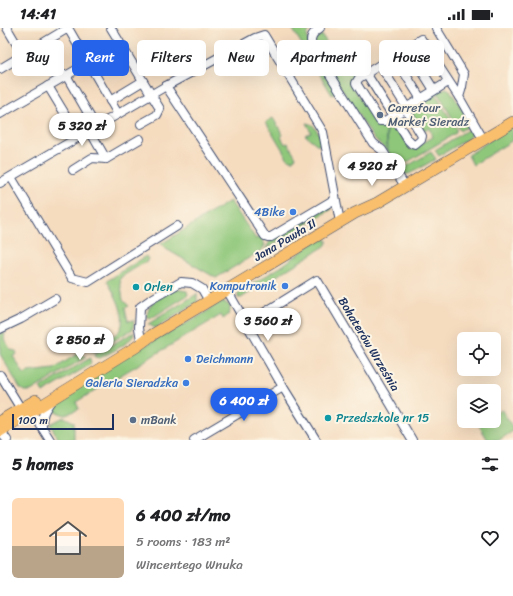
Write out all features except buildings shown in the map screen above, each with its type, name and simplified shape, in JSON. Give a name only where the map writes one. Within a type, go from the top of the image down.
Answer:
[{"type":"main road","name":"Jana Pawła II","points":[[482,137],[513,113]]},
{"type":"main road","name":"Jana Pawła II","points":[[25,411],[54,398],[209,301],[229,294],[340,222],[357,212],[378,203],[404,183],[482,137],[513,122]]},
{"type":"main road","name":"Jana Pawła II","points":[[3,424],[140,340],[152,336]]},
{"type":"street","points":[[7,28],[14,40]]},
{"type":"street","points":[[48,40],[68,28],[75,40]]},
{"type":"street","points":[[110,28],[152,93],[160,109],[157,115],[140,124]]},
{"type":"street","points":[[320,28],[312,36],[312,46],[373,144],[382,150],[404,183]]},
{"type":"street","points":[[436,28],[464,74],[459,97]]},
{"type":"street","points":[[0,183],[152,93],[255,38],[264,35],[323,132],[340,222]]},
{"type":"street","points":[[0,69],[12,62]]},
{"type":"street","points":[[0,114],[72,72]]},
{"type":"street","points":[[66,75],[106,159]]},
{"type":"street","points":[[444,75],[459,97],[482,137]]},
{"type":"street","points":[[96,76],[118,114]]},
{"type":"street","points":[[387,76],[406,108],[422,136],[420,142],[415,145],[410,142],[389,118],[362,76],[356,83],[356,86],[380,121],[389,118],[406,108],[421,99],[434,90],[448,82]]},
{"type":"street","points":[[407,76],[421,99]]},
{"type":"street","points":[[426,76],[434,90]]},
{"type":"street","points":[[110,101],[143,81]]},
{"type":"street","points":[[48,86],[79,137]]},
{"type":"street","points":[[166,86],[265,236],[271,237],[335,199]]},
{"type":"street","points":[[73,170],[92,158],[106,159],[140,139]]},
{"type":"street","points":[[11,177],[72,278],[88,282],[177,226]]},
{"type":"street","name":"Bohaterów Września","points":[[246,324],[317,280],[412,440]]},
{"type":"street","points":[[140,340],[140,307],[181,282],[192,283],[202,289],[209,301]]},
{"type":"street","points":[[229,294],[283,388],[316,440]]},
{"type":"street","points":[[0,329],[21,319],[54,299]]},
{"type":"street","points":[[0,375],[25,411],[36,418],[50,440]]},
{"type":"street","points":[[194,440],[283,388]]},
{"type":"street","points":[[42,428],[42,417],[54,398]]},
{"type":"street","points":[[3,424],[7,440]]},
{"type":"green space","points":[[292,28],[311,28],[307,35],[308,40],[299,40]]},
{"type":"green space","points":[[322,35],[325,40],[315,40]]},
{"type":"green space","points":[[321,76],[328,76],[337,92],[332,95]]},
{"type":"green space","points":[[334,76],[357,76],[353,80],[353,87],[369,113],[386,124],[387,151],[372,136]]},
{"type":"green space","points":[[446,88],[450,90],[471,124],[460,131],[437,92]]},
{"type":"green space","points":[[435,94],[456,128],[456,133],[399,167],[388,151],[387,123],[393,119],[411,150],[433,137],[429,128],[426,130],[421,128],[412,113],[413,107]]},
{"type":"green space","points":[[273,118],[283,135],[281,137],[285,144],[288,143],[296,157],[293,160],[288,159],[266,122]]},
{"type":"green space","points":[[306,123],[312,125],[318,131],[321,140],[319,146],[305,135],[311,132]]},
{"type":"green space","points":[[513,125],[513,140],[473,165],[468,155]]},
{"type":"green space","points":[[472,127],[473,132],[469,138],[439,156],[435,150]]},
{"type":"green space","points":[[431,152],[436,159],[409,174],[404,174],[399,171]]},
{"type":"green space","points":[[230,201],[256,239],[261,236],[265,245],[262,250],[216,278],[166,249],[161,244]]},
{"type":"green space","points":[[326,208],[332,209],[265,250],[270,241],[276,239]]},
{"type":"green space","points":[[321,237],[327,240],[325,246],[241,298],[238,298],[238,293],[282,266]]},
{"type":"green space","points":[[146,256],[148,259],[147,261],[121,277],[120,280],[123,300],[129,306],[125,308],[128,321],[134,320],[133,329],[93,353],[92,347],[108,339],[117,333],[121,328],[122,314],[120,307],[107,281]]},
{"type":"green space","points":[[175,289],[187,291],[188,295],[150,319],[147,317],[150,307],[156,300]]},
{"type":"green space","points":[[197,294],[197,302],[156,328],[148,324]]},
{"type":"green space","points":[[224,302],[229,305],[230,311],[223,319],[221,315],[76,402],[79,409],[65,415],[54,411],[51,406],[54,403],[127,355],[200,316],[219,303]]},
{"type":"green space","points":[[0,332],[5,333],[4,339],[11,350],[16,351],[17,354],[13,356],[24,374],[28,372],[54,369],[80,352],[86,357],[31,391],[24,391],[20,388],[0,354]]},
{"type":"green space","points":[[134,332],[130,340],[120,347],[100,358],[95,357],[94,355]]},
{"type":"green space","points":[[90,358],[91,364],[43,393],[40,388]]},
{"type":"green space","points":[[501,410],[513,428],[513,431],[499,440],[488,440],[480,428],[501,428]]},
{"type":"green space","points":[[64,417],[74,422],[74,440],[59,440],[50,424]]},
{"type":"place","name":"Carrefour Market Sieradz","points":[[380,115]]},
{"type":"place","name":"4Bike","points":[[293,212]]},
{"type":"place","name":"Komputronik","points":[[285,286]]},
{"type":"place","name":"Orlen","points":[[136,287]]},
{"type":"place","name":"Deichmann","points":[[188,359]]},
{"type":"place","name":"Galeria Sieradzka","points":[[186,383]]},
{"type":"place","name":"Przedszkole nr 15","points":[[328,418]]},
{"type":"place","name":"mBank","points":[[133,420]]}]
